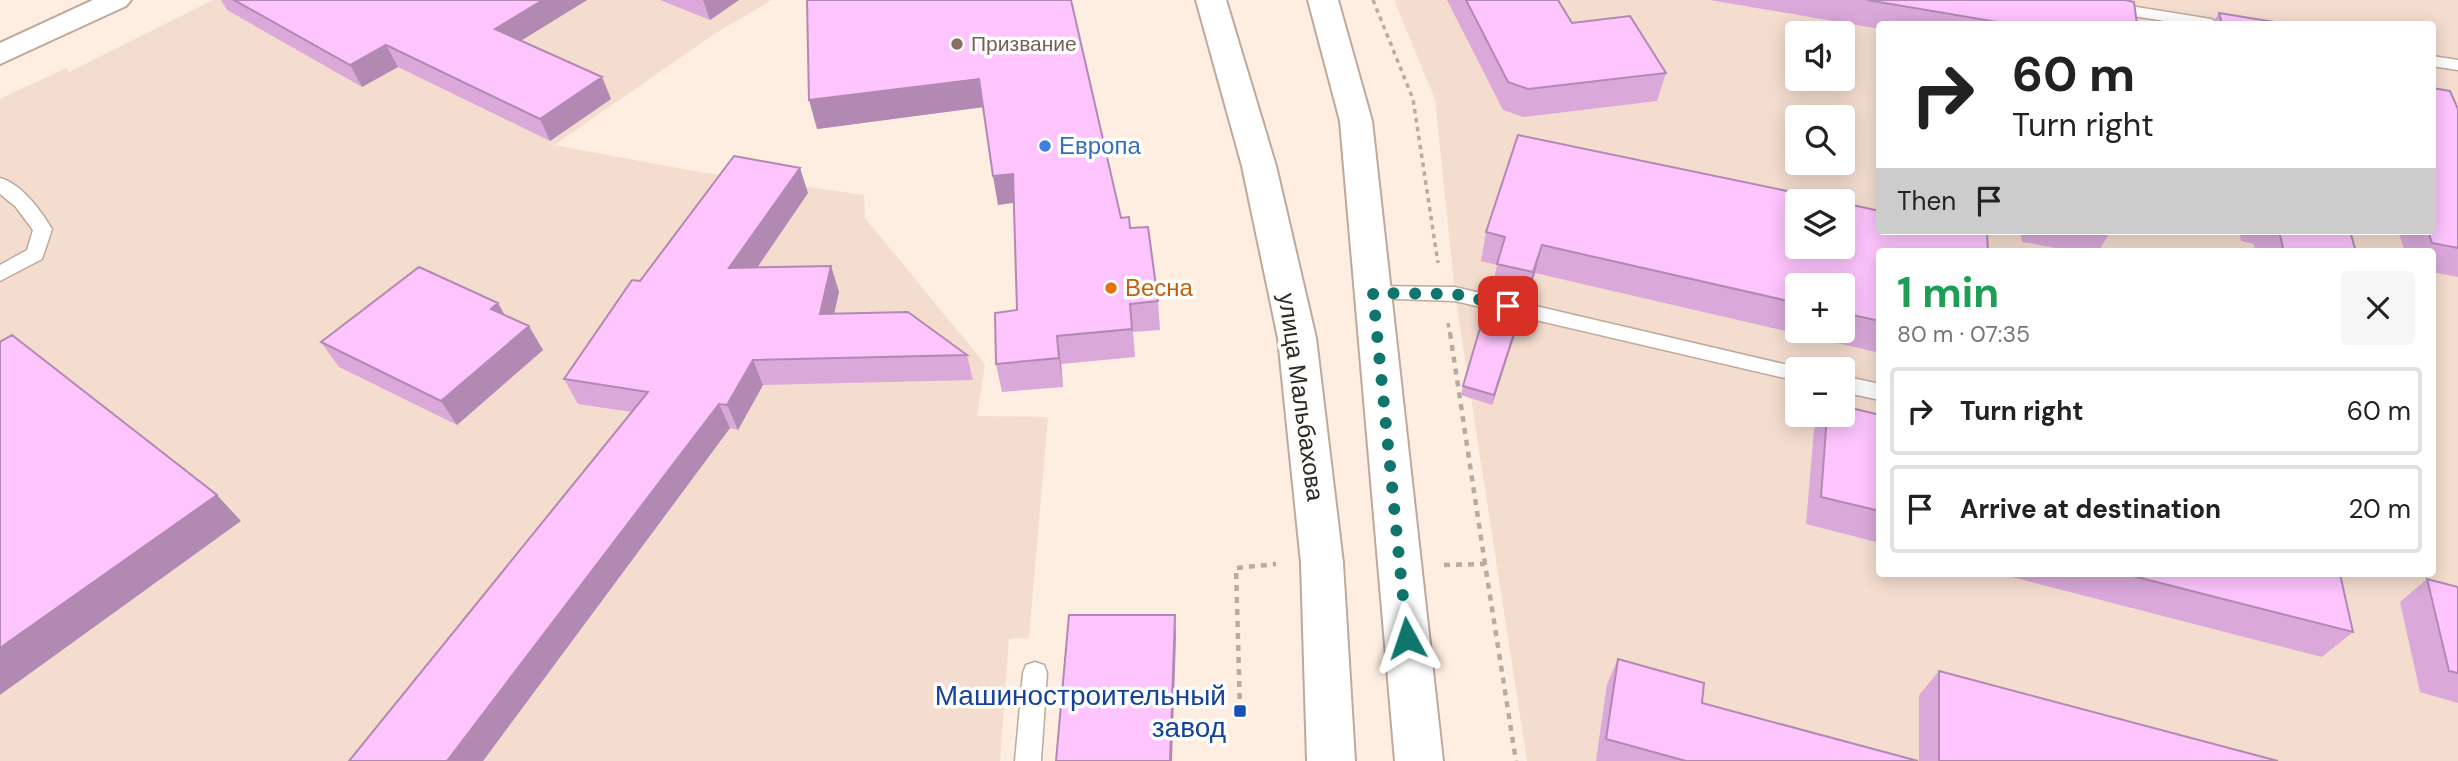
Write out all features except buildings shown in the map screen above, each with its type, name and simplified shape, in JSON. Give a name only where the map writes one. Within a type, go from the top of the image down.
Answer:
[{"type":"main road","points":[[0,55],[117,0]]},
{"type":"main road","name":"улица Мальбахова","points":[[1210,0],[1259,166],[1297,338],[1322,563],[1331,761]]},
{"type":"main road","points":[[1323,0],[1356,121],[1419,761]]},
{"type":"lane","points":[[2063,0],[2192,21]]},
{"type":"lane","points":[[2436,62],[2458,65]]},
{"type":"lane","points":[[0,184],[22,202],[43,229],[35,254],[0,274]]},
{"type":"lane","points":[[1373,293],[1455,294],[1785,370]]},
{"type":"lane","points":[[1855,387],[1876,391]]},
{"type":"lane","points":[[1028,761],[1035,673]]},
{"type":"path","points":[[1240,711],[1236,568],[1284,563]]},
{"type":"path","points":[[1443,565],[1485,564],[1516,761]]},
{"type":"shaded area","points":[[213,0],[772,0],[716,33],[554,145],[694,171],[864,195],[865,218],[985,364],[977,416],[1048,417],[1029,638],[1009,639],[1000,761],[0,761],[0,99],[66,68],[69,72]]},
{"type":"shaded area","points":[[1394,0],[2458,0],[2458,761],[1527,761],[1455,294],[1435,99]]},
{"type":"place","name":"Призвание","points":[[957,44]]},
{"type":"place","name":"Европа","points":[[1045,146]]},
{"type":"place","name":"Весна","points":[[1111,288]]},
{"type":"place","name":"Машиностроительный завод","points":[[1240,711]]},
{"type":"route","points":[[1407,638],[1373,293],[1455,294],[1508,306]]}]
